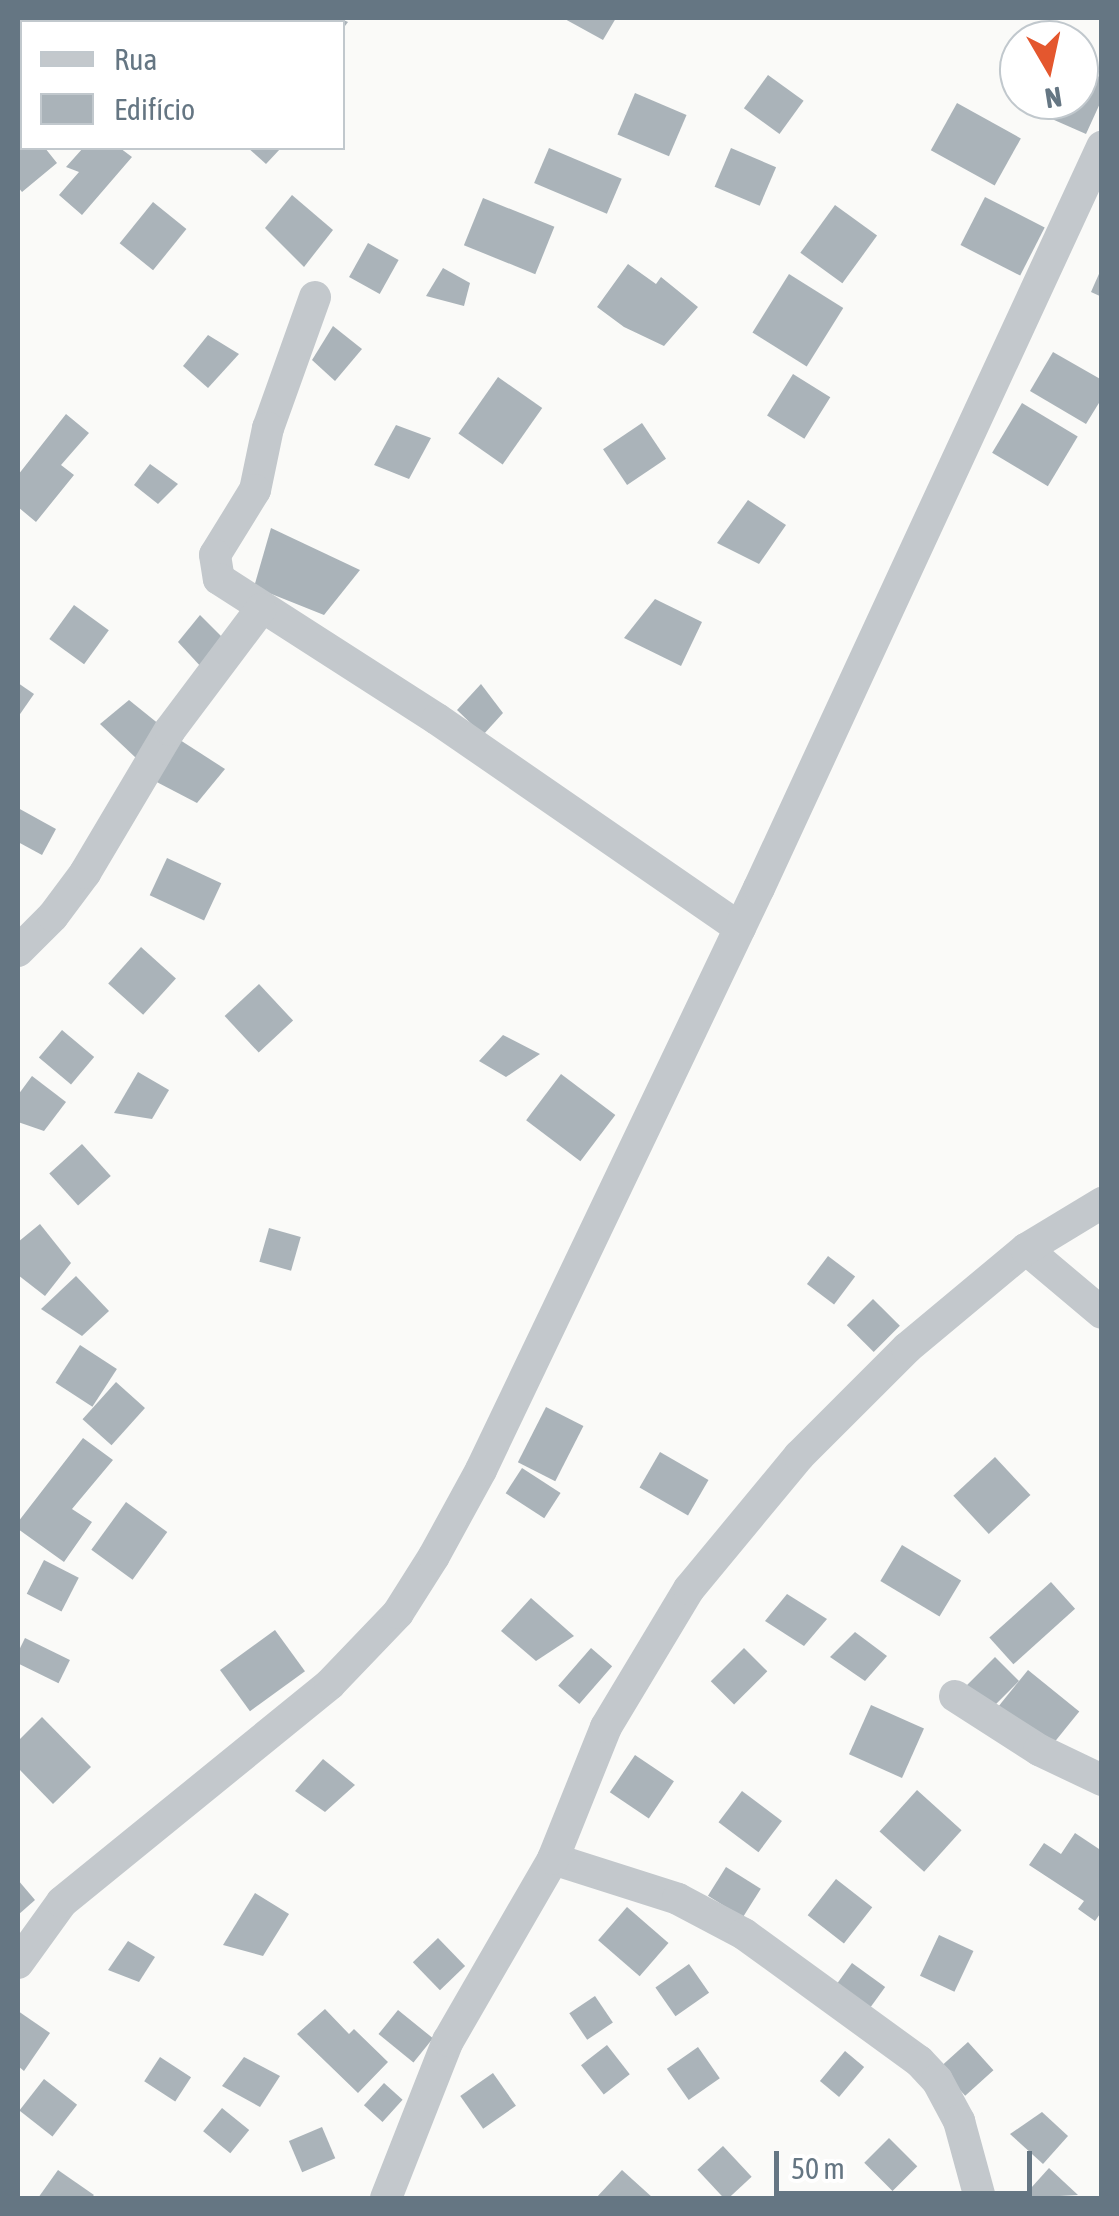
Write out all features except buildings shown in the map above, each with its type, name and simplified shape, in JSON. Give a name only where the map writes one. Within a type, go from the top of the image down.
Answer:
[{"type":"street","points":[[18,1963],[62,1902],[330,1684],[398,1613],[480,1470],[740,928],[1102,147]]},
{"type":"street","points":[[315,297],[268,428],[255,490],[213,563],[220,579],[452,729],[740,928]]},
{"type":"street","points":[[18,951],[53,916],[85,873],[162,743],[261,609]]},
{"type":"street","points":[[386,2198],[448,2041],[553,1860],[606,1727],[689,1589],[745,1516],[906,1348],[1026,1248],[1102,1203]]},
{"type":"street","points":[[1026,1248],[1102,1313]]},
{"type":"street","points":[[955,1696],[1039,1750],[1102,1780]]},
{"type":"street","points":[[553,1860],[678,1899],[744,1934],[919,2062],[937,2080],[959,2122],[980,2198]]}]
